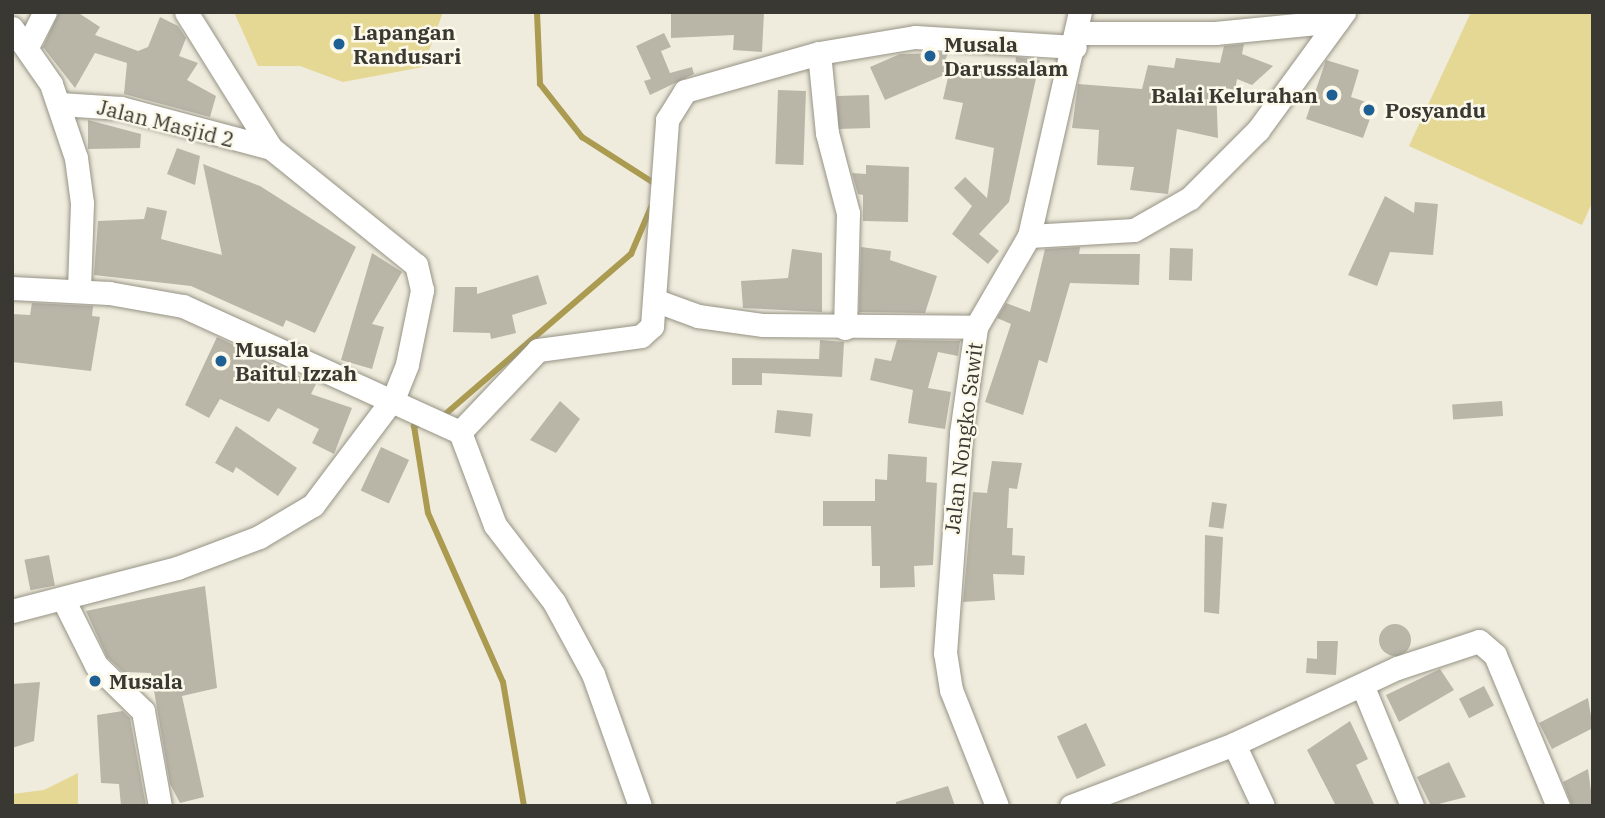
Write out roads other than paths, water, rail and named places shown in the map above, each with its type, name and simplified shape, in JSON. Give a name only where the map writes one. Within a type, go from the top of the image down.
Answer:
[{"type":"street","points":[[28,45],[45,12]]},
{"type":"street","points":[[12,611],[64,601],[259,537],[313,505],[394,397],[419,316],[415,265],[271,148],[186,12]]},
{"type":"street","points":[[442,424],[538,350],[642,336],[652,326],[657,301],[667,120],[675,101],[685,92],[819,53],[915,37],[1078,31],[1215,33],[1341,17]]},
{"type":"street","points":[[1029,236],[1134,230],[1190,198],[1258,130],[1341,17]]},
{"type":"street","points":[[12,28],[28,45],[60,104],[82,203],[79,290]]},
{"type":"street","name":"Jalan Nongko Sawit","points":[[997,806],[951,690],[946,612],[976,327],[1029,236],[1078,31]]},
{"type":"street","points":[[819,53],[827,134],[848,213],[845,328]]},
{"type":"street","name":"Jalan Masjid 2","points":[[60,104],[121,108],[271,148]]},
{"type":"street","points":[[12,288],[79,290],[183,306],[394,397],[442,424],[495,525],[554,602],[593,674],[640,806]]},
{"type":"street","points":[[657,301],[698,316],[845,328],[976,327]]},
{"type":"street","points":[[64,601],[96,665],[143,711],[160,806]]},
{"type":"street","points":[[1071,806],[1117,798],[1462,644],[1489,645],[1558,806]]},
{"type":"street","points":[[1363,687],[1412,806]]},
{"type":"street","points":[[1234,744],[1263,806]]},
{"type":"waterway","points":[[537,12],[540,84],[582,137],[657,185]]},
{"type":"waterway","points":[[442,417],[631,254],[651,207]]},
{"type":"waterway","points":[[425,422],[414,426],[428,513],[503,682],[524,806]]},
{"type":"place","name":"Lapangan Randusari","points":[[339,44]]},
{"type":"place","name":"Musala Darussalam","points":[[930,56]]},
{"type":"place","name":"Balai Kelurahan","points":[[1332,95]]},
{"type":"place","name":"Posyandu","points":[[1369,110]]},
{"type":"place","name":"Musala Baitul Izzah","points":[[221,361]]},
{"type":"place","name":"Musala","points":[[95,681]]}]
